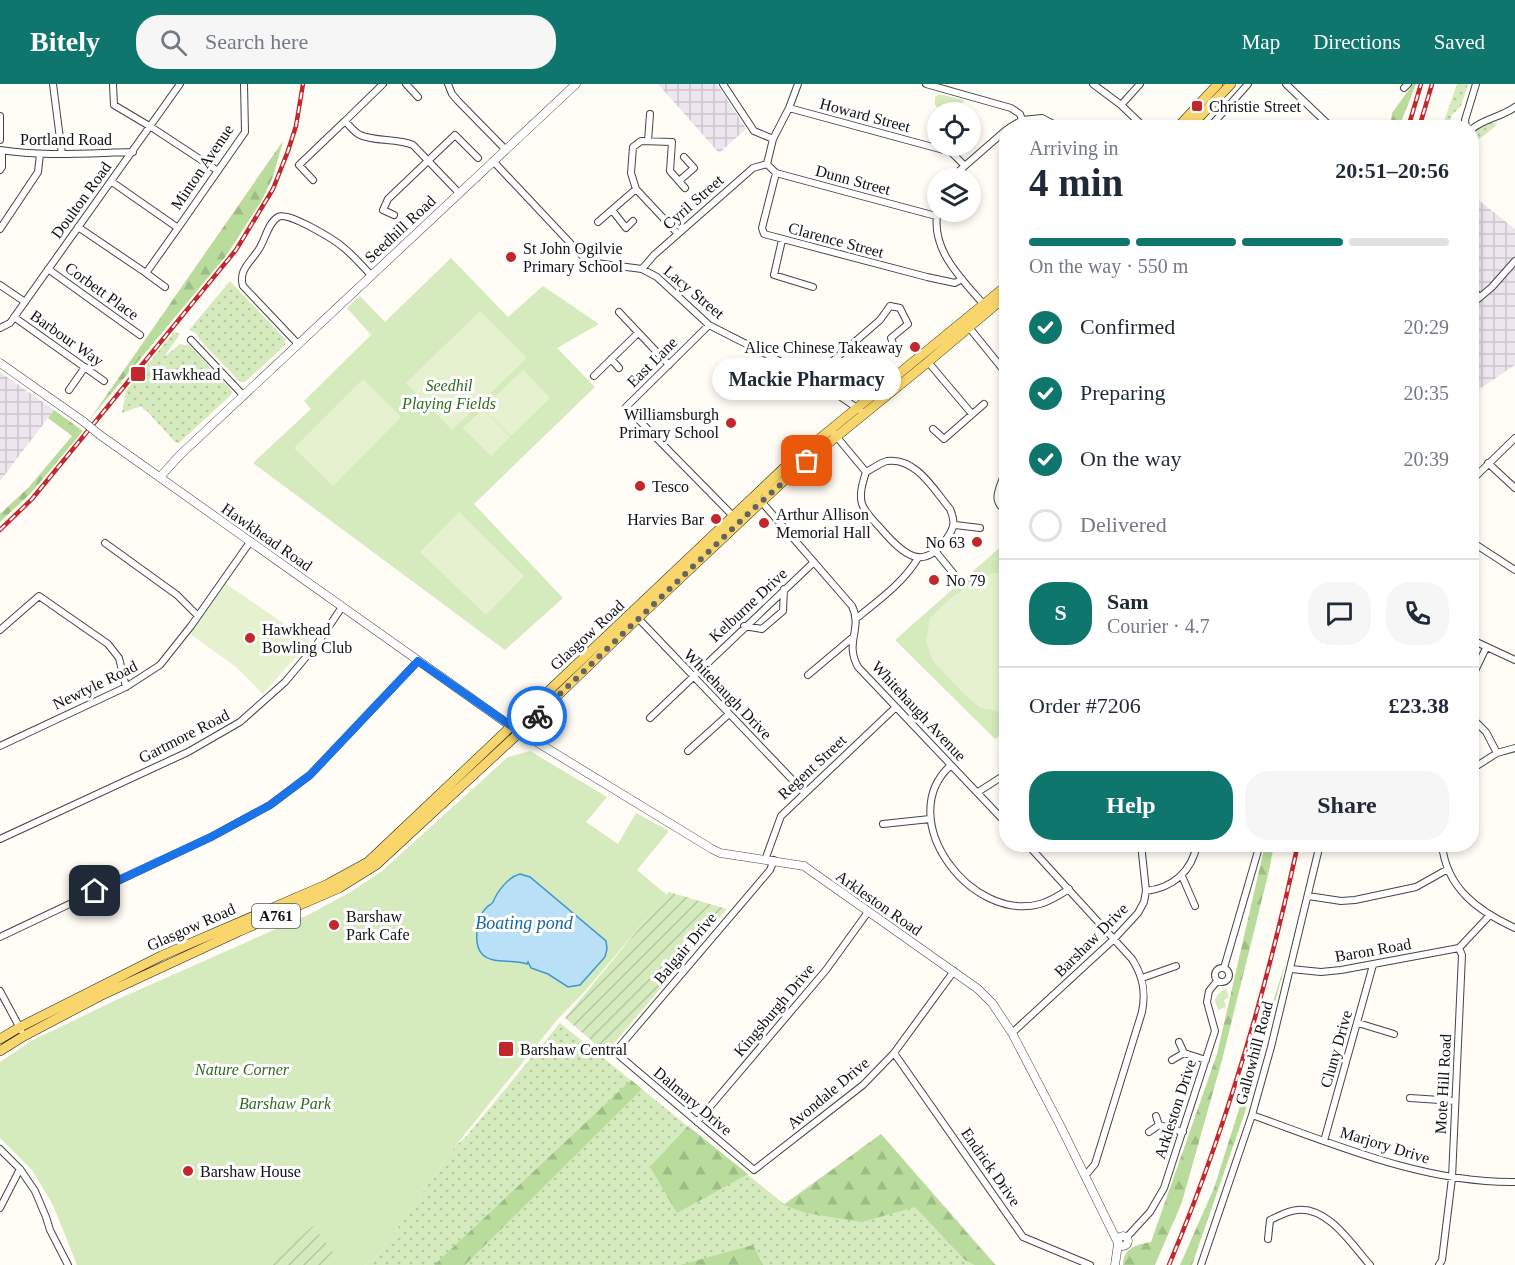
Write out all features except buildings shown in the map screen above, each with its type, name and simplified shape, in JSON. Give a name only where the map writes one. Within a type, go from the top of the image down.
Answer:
[{"type":"main road","points":[[1184,120],[1218,84]]},
{"type":"main road","points":[[1197,120],[1231,84]]},
{"type":"main road","name":"Glasgow Road","points":[[987,308],[999,294]]},
{"type":"main road","name":"Glasgow Road","points":[[861,412],[999,300]]},
{"type":"main road","name":"Glasgow Road","points":[[0,1039],[310,901],[376,865],[758,498],[786,466],[928,362],[967,325]]},
{"type":"main road","name":"Glasgow Road","points":[[0,1051],[22,1031]]},
{"type":"street","points":[[53,84],[62,154]]},
{"type":"street","points":[[113,84],[114,105],[218,171]]},
{"type":"street","name":"Doulton Road","points":[[0,328],[14,318],[180,84]]},
{"type":"street","name":"Minton Avenue","points":[[146,273],[245,132],[244,84]]},
{"type":"street","points":[[313,180],[299,165],[383,84]]},
{"type":"street","points":[[406,84],[418,97]]},
{"type":"street","points":[[448,84],[458,101],[506,150]]},
{"type":"street","name":"Seedhill Road","points":[[160,477],[243,395],[576,84]]},
{"type":"street","points":[[723,84],[754,131],[773,140]]},
{"type":"street","points":[[767,164],[773,140],[798,84]]},
{"type":"street","points":[[926,84],[1011,108],[1020,114],[1022,120],[1042,118],[1046,120]]},
{"type":"street","points":[[1093,84],[1137,120]]},
{"type":"street","points":[[1121,105],[1140,84]]},
{"type":"street","points":[[1216,120],[1248,84]]},
{"type":"street","points":[[1286,84],[1324,120]]},
{"type":"street","points":[[1465,120],[1476,84]]},
{"type":"street","points":[[1479,124],[1506,114],[1515,107]]},
{"type":"street","name":"Howard Street","points":[[789,108],[951,152],[964,165]]},
{"type":"street","points":[[648,141],[650,114]]},
{"type":"street","points":[[0,116],[0,140]]},
{"type":"street","points":[[345,121],[357,134],[413,145],[459,193]]},
{"type":"street","points":[[394,215],[383,210],[388,200],[455,135],[478,158]]},
{"type":"street","points":[[961,168],[999,136]]},
{"type":"street","points":[[678,234],[636,189],[631,173],[633,147],[641,141],[672,142],[670,171],[685,188]]},
{"type":"street","points":[[0,170],[2,167],[1,151]]},
{"type":"street","name":"Portland Road","points":[[1,151],[40,154],[133,152]]},
{"type":"street","points":[[0,229],[38,172],[40,154]]},
{"type":"street","points":[[679,181],[694,168],[684,157]]},
{"type":"street","name":"Lacy Street","points":[[493,161],[588,262],[642,269],[657,278],[709,325],[813,378],[861,412]]},
{"type":"street","name":"Dunn Street","points":[[767,164],[776,173],[927,210]]},
{"type":"street","name":"Cyril Street","points":[[642,269],[753,168],[767,164]]},
{"type":"street","name":"Clarence Street","points":[[776,173],[762,228],[764,234],[927,278],[955,283],[962,279]]},
{"type":"street","points":[[112,182],[178,228]]},
{"type":"street","points":[[598,222],[636,189]]},
{"type":"street","points":[[612,210],[626,228],[633,221]]},
{"type":"street","points":[[298,344],[243,286],[241,279],[242,272],[260,248],[273,222],[278,217],[290,216],[345,248],[371,275]]},
{"type":"street","points":[[938,222],[940,247],[949,264],[987,308]]},
{"type":"street","points":[[78,227],[165,287]]},
{"type":"street","points":[[782,240],[774,275],[813,287]]},
{"type":"street","points":[[1479,297],[1492,287],[1515,261]]},
{"type":"street","name":"Corbett Place","points":[[48,269],[140,335]]},
{"type":"street","points":[[0,285],[25,302]]},
{"type":"street","points":[[813,378],[880,320],[890,306],[900,308],[908,324],[891,338],[894,349]]},
{"type":"street","points":[[619,312],[669,365]]},
{"type":"street","name":"Barbour Way","points":[[14,318],[104,381]]},
{"type":"street","name":"East Lane","points":[[709,325],[626,407],[736,519]]},
{"type":"street","points":[[967,325],[999,364]]},
{"type":"street","points":[[594,375],[638,333]]},
{"type":"street","points":[[191,340],[243,395]]},
{"type":"street","points":[[611,359],[619,368]]},
{"type":"street","points":[[928,362],[972,414]]},
{"type":"street","name":"Hawkhead Road","points":[[0,363],[516,730]]},
{"type":"street","points":[[69,390],[85,368]]},
{"type":"street","points":[[933,429],[944,439],[984,404]]},
{"type":"street","points":[[834,433],[866,472]]},
{"type":"street","points":[[1479,473],[1515,438]]},
{"type":"street","points":[[886,461],[907,463],[916,469],[950,509],[955,525],[936,552],[918,558],[907,555],[869,516],[862,504],[861,496],[866,472],[886,461]]},
{"type":"street","points":[[1488,463],[1515,488]]},
{"type":"street","points":[[999,484],[996,491],[999,505]]},
{"type":"street","points":[[758,498],[852,606],[858,617],[901,580],[918,558]]},
{"type":"street","points":[[955,525],[980,528]]},
{"type":"street","name":"Newtyle Road","points":[[0,746],[126,687],[160,665],[250,542]]},
{"type":"street","points":[[105,543],[177,595],[198,616]]},
{"type":"street","points":[[1479,547],[1515,570]]},
{"type":"street","points":[[936,552],[958,579]]},
{"type":"street","name":"Kelburne Drive","points":[[650,718],[744,626],[814,562]]},
{"type":"street","points":[[744,626],[762,629],[783,611],[784,589]]},
{"type":"street","points":[[0,630],[39,596],[108,644],[119,658],[126,687]]},
{"type":"street","name":"Gartmore Road","points":[[0,839],[188,752],[240,722],[285,682],[317,644],[342,607]]},
{"type":"street","name":"Whitehaugh Drive","points":[[635,615],[805,793]]},
{"type":"street","name":"Whitehaugh Avenue","points":[[858,617],[852,638],[852,653],[858,667],[999,815]]},
{"type":"street","points":[[808,675],[852,638]]},
{"type":"street","points":[[1479,644],[1515,660]]},
{"type":"street","points":[[1479,662],[1486,648]]},
{"type":"street","points":[[0,937],[211,837],[270,805],[310,775],[418,661]]},
{"type":"street","name":"Regent Street","points":[[770,860],[781,816],[896,707]]},
{"type":"street","points":[[688,751],[729,714]]},
{"type":"street","points":[[1479,725],[1486,732],[1497,753]]},
{"type":"street","name":"Arkleston Road","points":[[516,730],[720,853],[804,866],[978,989],[992,1003],[1012,1034],[1109,1224],[1122,1242],[1116,1261]]},
{"type":"street","points":[[1479,765],[1497,753],[1515,748]]},
{"type":"street","points":[[950,766],[941,775],[934,791],[930,819],[939,848],[951,868],[978,892],[1015,906],[1039,904],[1069,889]]},
{"type":"street","points":[[978,792],[999,778]]},
{"type":"street","points":[[883,824],[930,819]]},
{"type":"street","points":[[1034,852],[1132,958],[1142,978],[1144,999],[1142,1012],[1095,1164],[1085,1176]]},
{"type":"street","name":"Barshaw Drive","points":[[1012,1034],[1114,939],[1138,913],[1144,902],[1146,891],[1142,852]]},
{"type":"street","points":[[1146,891],[1162,889],[1182,876],[1195,852]]},
{"type":"street","points":[[1224,968],[1258,852]]},
{"type":"street","name":"Gallowhill Road","points":[[1201,1265],[1252,1115],[1291,969],[1318,852]]},
{"type":"street","points":[[1444,852],[1449,869],[1460,891],[1489,916],[1515,928]]},
{"type":"street","name":"Balgair Drive","points":[[615,1052],[770,870],[770,860]]},
{"type":"street","points":[[1308,896],[1341,901],[1355,900],[1416,887],[1449,869]]},
{"type":"street","points":[[1182,876],[1195,906]]},
{"type":"street","name":"Kingsburgh Drive","points":[[697,1122],[826,970],[868,912]]},
{"type":"street","points":[[1459,948],[1489,916]]},
{"type":"street","name":"Baron Road","points":[[1291,969],[1321,972],[1373,965],[1459,948]]},
{"type":"street","name":"Mote Hill Road","points":[[1439,1265],[1442,1260],[1452,1178],[1462,956],[1459,948]]},
{"type":"street","name":"Cluny Drive","points":[[1324,1141],[1373,965]]},
{"type":"street","points":[[1142,978],[1176,966]]},
{"type":"street","points":[[1219,968],[1224,968],[1229,972],[1228,979],[1222,982],[1217,981],[1215,972],[1219,968]]},
{"type":"street","name":"Avondale Drive","points":[[754,1170],[863,1085],[894,1053],[954,971]]},
{"type":"street","name":"Arkleston Drive","points":[[1122,1242],[1150,1212],[1164,1188],[1215,1031],[1207,1002],[1209,991],[1217,981]]},
{"type":"street","points":[[0,991],[22,1031]]},
{"type":"street","points":[[1358,1023],[1394,1034]]},
{"type":"street","points":[[1179,1042],[1184,1053],[1206,1060]]},
{"type":"street","name":"Dalmary Drive","points":[[615,1052],[754,1170]]},
{"type":"street","name":"Endrick Drive","points":[[894,1053],[1023,1237],[1090,1265]]},
{"type":"street","points":[[1172,1060],[1184,1053]]},
{"type":"street","points":[[1410,1098],[1455,1101]]},
{"type":"street","name":"Marjory Drive","points":[[1252,1115],[1324,1141],[1412,1168],[1452,1178],[1515,1182]]},
{"type":"street","points":[[1156,1116],[1160,1125],[1183,1132]]},
{"type":"street","points":[[1149,1132],[1160,1125]]},
{"type":"street","points":[[0,1149],[20,1169],[35,1191],[50,1230],[68,1265]]},
{"type":"street","points":[[0,1208],[20,1169]]},
{"type":"street","points":[[1268,1239],[1270,1220],[1289,1211],[1300,1209],[1321,1214],[1339,1230],[1370,1265]]},
{"type":"shaded area","points":[[658,84],[717,84],[746,129],[719,153]]},
{"type":"shaded area","points":[[1479,201],[1515,229],[1515,365],[1479,389]]},
{"type":"shaded area","points":[[0,372],[54,410],[0,481]]},
{"type":"green space","points":[[1413,84],[1416,84],[1402,120],[1391,120],[1392,113]]},
{"type":"green space","points":[[1457,84],[1468,84],[1461,106],[1450,120],[1444,120]]},
{"type":"green space","points":[[939,94],[964,100],[963,102],[935,102],[935,97]]},
{"type":"green space","points":[[1487,123],[1497,125],[1479,139],[1481,127]]},
{"type":"green space","points":[[283,141],[273,177],[262,200],[226,256],[90,419]]},
{"type":"green space","name":"Seedhil Playing Fields","points":[[451,258],[508,317],[543,286],[599,324],[557,348],[595,387],[474,504],[563,598],[505,650],[253,463],[311,409],[304,401],[371,335],[347,308],[360,296],[385,322]]},
{"type":"green space","points":[[230,281],[285,339],[285,345],[245,382],[240,382],[199,339],[197,334],[189,330]]},
{"type":"green space","points":[[480,311],[527,358],[452,430],[406,383]]},
{"type":"green space","points":[[174,332],[180,334],[164,357],[180,344],[190,346],[232,391],[231,395],[179,443],[175,442],[141,406],[122,413],[126,391]]},
{"type":"green space","points":[[523,370],[550,398],[511,436],[483,408]]},
{"type":"green space","points":[[363,379],[401,417],[333,486],[294,448]]},
{"type":"green space","points":[[483,409],[510,437],[491,456],[463,428]]},
{"type":"green space","points":[[54,410],[83,431],[31,493],[0,522],[0,514],[29,487],[72,436],[48,418]]},
{"type":"green space","points":[[459,512],[524,576],[486,615],[420,552]]},
{"type":"green space","points":[[999,548],[999,736],[995,739],[895,640]]},
{"type":"green space","points":[[999,573],[999,711],[981,708],[964,694],[933,661],[926,642],[930,618],[951,598],[978,580]]},
{"type":"green space","name":"Hawkhead Bowling Club","points":[[226,584],[310,641],[263,694],[236,667],[190,634]]},
{"type":"green space","name":"Barshaw Park","points":[[530,751],[607,797],[586,822],[618,844],[636,813],[669,831],[637,870],[667,895],[585,991],[556,1021],[456,1145],[378,1255],[365,1265],[77,1265],[53,1205],[32,1170],[0,1138],[0,1062],[31,1041],[116,1000],[310,914],[352,891],[382,871],[508,757]]},
{"type":"green space","points":[[1263,852],[1273,852],[1222,1060],[1182,1202],[1155,1265],[1123,1265],[1128,1251],[1151,1242],[1217,1054]]},
{"type":"green space","points":[[669,892],[727,909],[606,1053],[565,1018]]},
{"type":"green space","points":[[1287,958],[1245,1112],[1192,1265],[1180,1265],[1214,1188]]},
{"type":"green space","points":[[1226,988],[1229,997],[1224,1000],[1226,1007],[1218,1010],[1215,1000],[1218,994]]},
{"type":"green space","points":[[560,1023],[784,1204],[881,1134],[996,1265],[365,1265],[378,1255],[456,1145],[464,1139]]},
{"type":"green space","points":[[631,1080],[642,1089],[465,1265],[434,1265]]},
{"type":"green space","points":[[688,1126],[748,1174],[677,1213],[650,1167]]},
{"type":"green space","points":[[881,1134],[996,1265],[975,1265],[965,1260],[915,1207],[862,1222],[806,1213],[784,1205]]},
{"type":"green space","points":[[313,1226],[335,1255],[324,1265],[266,1265]]},
{"type":"green space","points":[[753,1245],[763,1265],[680,1265]]},
{"type":"water","name":"Boating pond","points":[[520,874],[530,877],[606,941],[605,957],[580,985],[568,987],[548,974],[531,968],[528,962],[527,964],[492,960],[483,955],[480,950],[477,931],[484,911],[493,903],[507,882]]},
{"type":"railway","points":[[0,530],[32,499],[236,250],[273,189],[296,126],[303,84]]},
{"type":"railway","points":[[1410,120],[1421,84]]},
{"type":"railway","points":[[1421,120],[1432,84]]},
{"type":"railway","points":[[1169,1265],[1227,1110],[1259,1005],[1296,852]]},
{"type":"way so far","points":[[537,716],[750,512],[807,461]]},
{"type":"place","name":"Christie Street","points":[[1197,106]]},
{"type":"place","name":"St John Ogilvie Primary School","points":[[511,257]]},
{"type":"place","name":"Alice Chinese Takeaway","points":[[915,347]]},
{"type":"place","name":"Hawkhead","points":[[138,374]]},
{"type":"place","name":"Williamsburgh Primary School","points":[[731,423]]},
{"type":"place","name":"Mackie Pharmacy","points":[[807,461]]},
{"type":"place","name":"Tesco","points":[[640,486]]},
{"type":"place","name":"Harvies Bar","points":[[716,519]]},
{"type":"place","name":"Arthur Allison Memorial Hall","points":[[764,523]]},
{"type":"place","name":"No 63","points":[[977,542]]},
{"type":"place","name":"No 79","points":[[934,580]]},
{"type":"place","name":"Hawkhead Bowling Club","points":[[250,638]]},
{"type":"place","name":"Barshaw Park Cafe","points":[[334,925]]},
{"type":"place","name":"Barshaw Central","points":[[506,1049]]},
{"type":"place","name":"Barshaw House","points":[[188,1171]]},
{"type":"route","points":[[95,891],[211,837],[270,805],[310,775],[418,661],[520,732],[537,716]]},
{"type":"park label","name":"Nature Corner","points":[[242,1069]]}]
